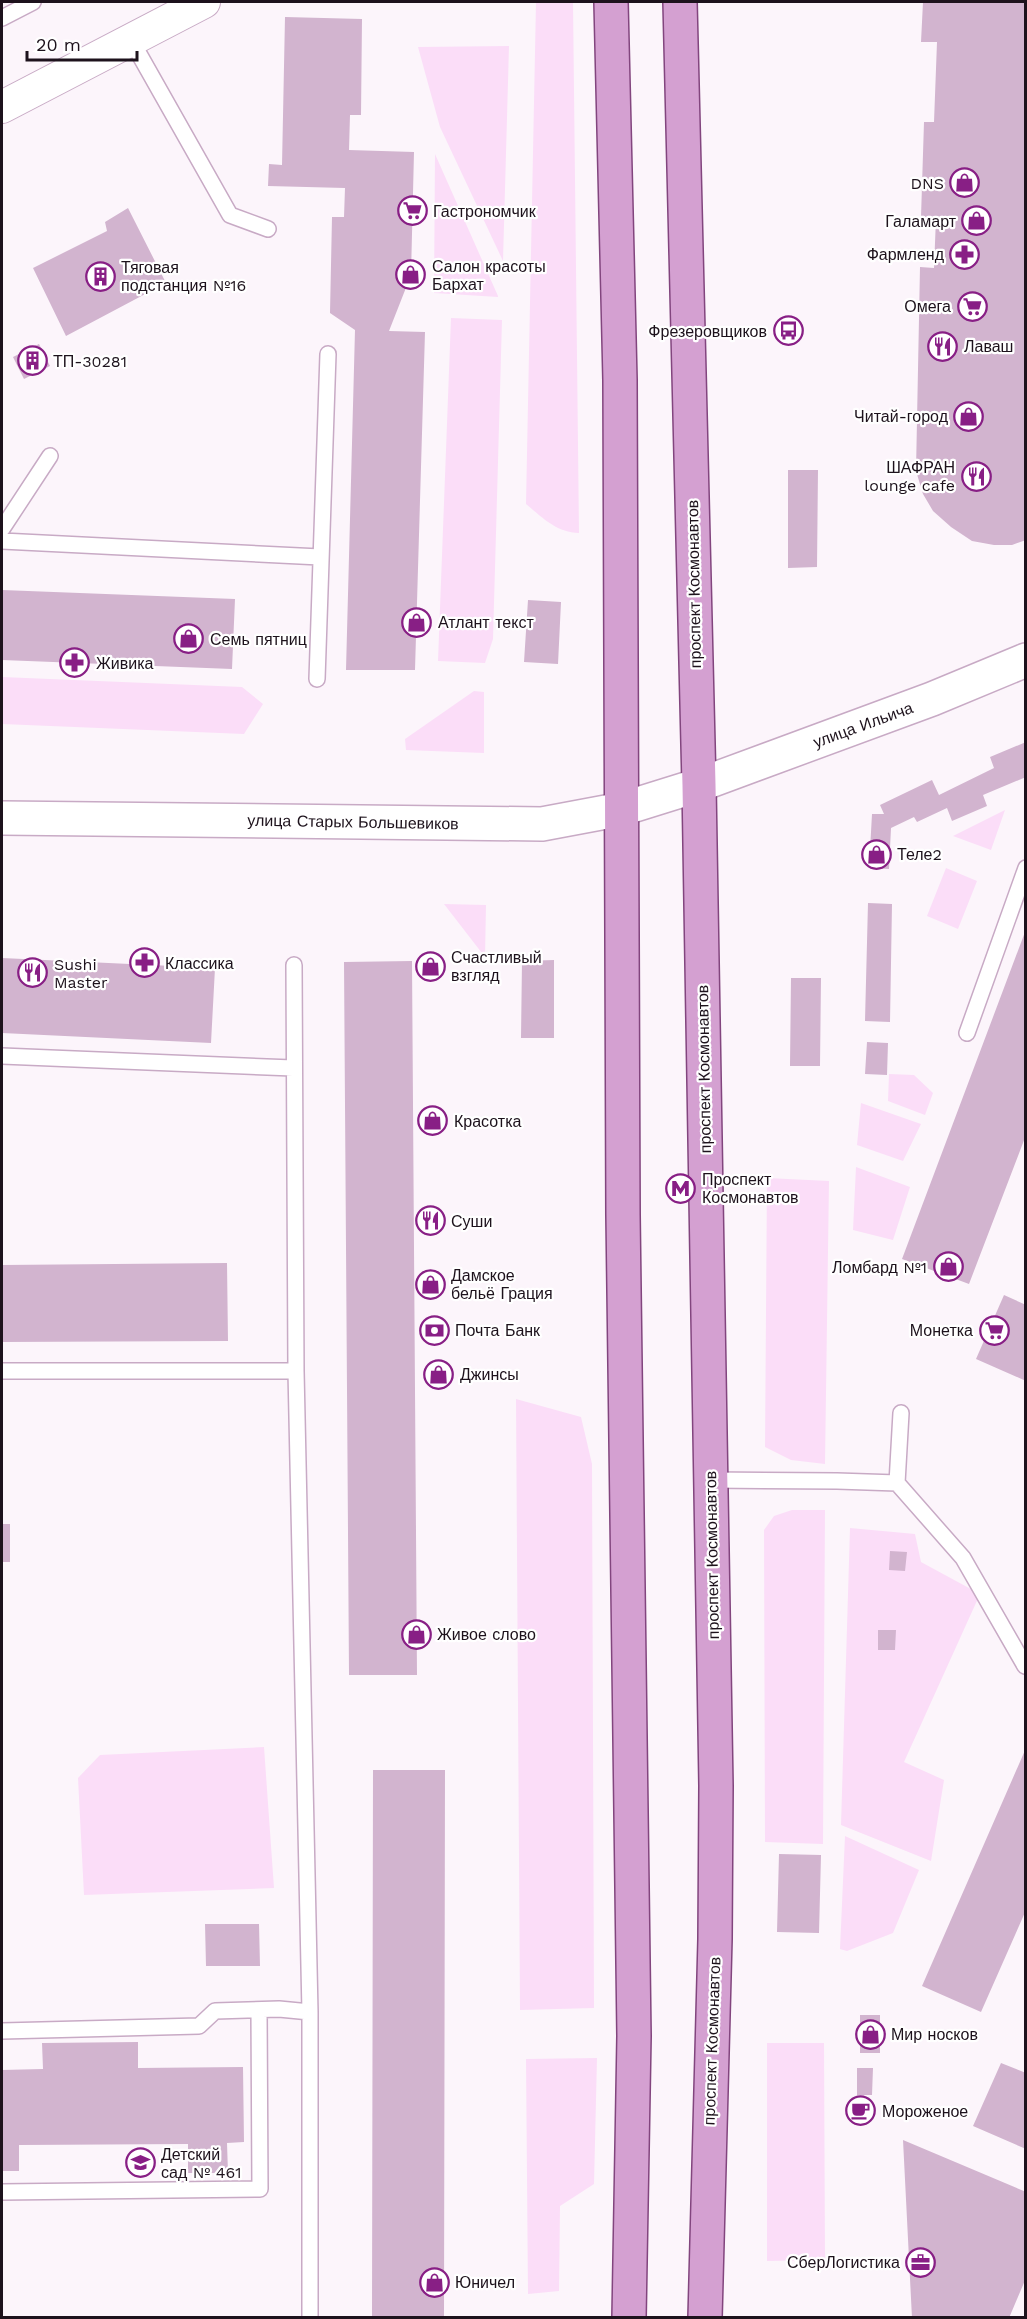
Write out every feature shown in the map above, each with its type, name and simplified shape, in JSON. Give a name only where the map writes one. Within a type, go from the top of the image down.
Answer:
[{"type":"main road","points":[[612,2],[620,380],[623,1215],[634,2036],[629,2318]]},
{"type":"main road","name":"проспект Космонавтов","points":[[680,2],[699,785],[716,1786],[715,1928],[705,2318]]},
{"type":"main road","name":"улица Ильича","points":[[699,785],[932,699],[1026,660]]},
{"type":"main road","name":"улица Старых Большевиков","points":[[2,818],[542,824],[622,809],[699,785]]},
{"type":"street","points":[[2,107],[130,38],[204,2]]},
{"type":"lane","points":[[2,18],[33,2]]},
{"type":"lane","points":[[130,38],[230,215],[268,229]]},
{"type":"lane","points":[[316,679],[328,354]]},
{"type":"lane","points":[[2,529],[50,456]]},
{"type":"lane","points":[[2,542],[320,557]]},
{"type":"lane","points":[[967,1033],[1026,868]]},
{"type":"lane","points":[[294,965],[296,1371],[310,2012],[310,2318]]},
{"type":"lane","points":[[2,1056],[293,1068]]},
{"type":"lane","points":[[2,1371],[296,1371]]},
{"type":"lane","points":[[897,1484],[901,1413]]},
{"type":"lane","points":[[711,1480],[837,1480],[897,1484],[963,1558],[1026,1665]]},
{"type":"lane","points":[[2,2031],[199,2026],[215,2011],[279,2009],[310,2012]]},
{"type":"lane","points":[[2,2192],[260,2189],[259,2010]]},
{"type":"shaded area","points":[[536,2],[573,2],[579,533],[557,527],[526,504]]},
{"type":"shaded area","points":[[509,46],[503,261],[440,127],[418,47]]},
{"type":"shaded area","points":[[435,154],[498,296],[498,297],[434,293]]},
{"type":"shaded area","points":[[451,318],[502,320],[493,639],[485,663],[438,661]]},
{"type":"shaded area","points":[[2,677],[242,687],[263,704],[244,734],[2,724]]},
{"type":"shaded area","points":[[474,691],[484,692],[484,753],[406,750],[405,739]]},
{"type":"shaded area","points":[[1005,810],[991,850],[953,836]]},
{"type":"shaded area","points":[[946,868],[977,881],[958,929],[927,916]]},
{"type":"shaded area","points":[[444,904],[486,905],[485,957]]},
{"type":"shaded area","points":[[889,1074],[914,1075],[933,1093],[925,1115],[888,1101]]},
{"type":"shaded area","points":[[861,1103],[921,1124],[903,1161],[857,1145]]},
{"type":"shaded area","points":[[856,1167],[910,1187],[893,1240],[853,1230]]},
{"type":"shaded area","points":[[767,1178],[829,1181],[825,1464],[791,1460],[765,1447]]},
{"type":"shaded area","points":[[516,1399],[581,1417],[592,1464],[594,2008],[520,2010]]},
{"type":"shaded area","points":[[792,1510],[825,1510],[823,1844],[765,1842],[764,1530],[774,1516]]},
{"type":"shaded area","points":[[850,1528],[915,1534],[921,1562],[980,1594],[904,1762],[944,1780],[931,1861],[841,1825]]},
{"type":"shaded area","points":[[264,1747],[274,1888],[84,1895],[78,1778],[100,1755]]},
{"type":"shaded area","points":[[845,1836],[919,1870],[893,1933],[847,1951],[840,1949]]},
{"type":"shaded area","points":[[767,2043],[824,2043],[825,2260],[767,2261]]},
{"type":"shaded area","points":[[597,2058],[594,2184],[560,2206],[559,2291],[528,2294],[526,2059]]},
{"type":"building","name":"Омега","points":[[923,2],[1026,2],[1026,540],[1012,545],[972,541],[951,527],[933,511],[923,494],[916,471],[920,267],[934,268],[936,218],[921,217],[924,122],[934,122],[937,42],[921,42]]},
{"type":"building","points":[[285,17],[362,19],[361,115],[350,115],[349,150],[414,152],[411,275],[389,331],[425,332],[415,670],[346,670],[355,330],[330,313],[332,217],[344,217],[345,188],[268,186],[269,164],[282,165]]},
{"type":"building","name":"Тяговая подстанция №16","points":[[128,208],[166,283],[66,336],[33,268],[107,231],[105,222]]},
{"type":"building","name":"ТП-30281","points":[[39,344],[50,366],[24,379],[13,357]]},
{"type":"building","points":[[788,470],[818,470],[817,567],[788,568]]},
{"type":"building","points":[[2,590],[235,599],[232,669],[2,660]]},
{"type":"building","points":[[528,600],[561,602],[558,664],[524,662]]},
{"type":"building","points":[[1026,742],[1026,777],[983,795],[987,806],[952,821],[947,808],[917,822],[914,817],[891,828],[889,869],[869,868],[872,814],[884,814],[880,805],[932,780],[939,795],[994,768],[990,757]]},
{"type":"building","points":[[868,903],[892,904],[890,1022],[865,1021]]},
{"type":"building","points":[[1025,932],[1026,1135],[969,1284],[902,1259]]},
{"type":"building","points":[[2,958],[215,968],[211,1043],[2,1033]]},
{"type":"building","points":[[554,960],[554,1038],[521,1038],[522,961]]},
{"type":"building","points":[[412,961],[417,1675],[349,1675],[344,962]]},
{"type":"building","points":[[791,978],[821,978],[820,1066],[790,1066]]},
{"type":"building","points":[[867,1042],[888,1043],[887,1075],[865,1074]]},
{"type":"building","points":[[227,1263],[228,1341],[2,1342],[2,1265]]},
{"type":"building","points":[[1004,1295],[1026,1305],[1026,1381],[976,1359]]},
{"type":"building","points":[[2,1524],[10,1524],[10,1562],[2,1562]]},
{"type":"building","points":[[890,1551],[907,1552],[905,1571],[889,1570]]},
{"type":"building","points":[[878,1630],[896,1630],[895,1650],[878,1650]]},
{"type":"building","points":[[1026,1748],[1026,1910],[981,2012],[922,1986]]},
{"type":"building","points":[[373,1770],[445,1770],[444,2318],[372,2318]]},
{"type":"building","points":[[779,1854],[821,1855],[819,1933],[777,1932]]},
{"type":"building","points":[[205,1924],[259,1924],[260,1966],[206,1966]]},
{"type":"building","name":"Мир носков","points":[[860,2015],[880,2015],[880,2053],[860,2053]]},
{"type":"building","points":[[138,2042],[138,2068],[243,2067],[244,2142],[227,2143],[228,2173],[188,2173],[188,2144],[19,2145],[19,2171],[2,2171],[2,2070],[43,2069],[42,2043]]},
{"type":"building","points":[[1001,2063],[1026,2073],[1026,2149],[973,2126]]},
{"type":"building","points":[[857,2068],[873,2068],[872,2095],[857,2095]]},
{"type":"building","points":[[858,2101],[869,2101],[869,2123],[859,2123]]},
{"type":"building","points":[[903,2140],[1026,2192],[1026,2278],[1009,2318],[912,2318]]},
{"type":"place","name":"DNS","points":[[965,183]]},
{"type":"place","name":"Гастрономчик","points":[[412,211]]},
{"type":"place","name":"Галамарт","points":[[977,221]]},
{"type":"place","name":"Фармленд","points":[[965,254]]},
{"type":"place","name":"Салон красоты Бархат","points":[[411,275]]},
{"type":"place","name":"Тяговая подстанция №16","points":[[100,276]]},
{"type":"place","name":"Омега","points":[[972,306]]},
{"type":"place","name":"Фрезеровщиков","points":[[788,331]]},
{"type":"place","name":"Лаваш","points":[[943,346]]},
{"type":"place","name":"ТП-30281","points":[[32,361]]},
{"type":"place","name":"Читай-город","points":[[969,416]]},
{"type":"place","name":"ШАФРАН lounge cafe","points":[[976,476]]},
{"type":"place","name":"Атлант текст","points":[[417,622]]},
{"type":"place","name":"Семь пятниц","points":[[189,639]]},
{"type":"place","name":"Живика","points":[[75,663]]},
{"type":"place","name":"Теле2","points":[[876,854]]},
{"type":"place","name":"Классика","points":[[144,963]]},
{"type":"place","name":"Счастливый взгляд","points":[[430,966]]},
{"type":"place","name":"Sushi Master","points":[[33,973]]},
{"type":"place","name":"Красотка","points":[[433,1121]]},
{"type":"place","name":"Проспект Космонавтов","points":[[681,1188]]},
{"type":"place","name":"Суши","points":[[430,1221]]},
{"type":"place","name":"Ломбард №1","points":[[948,1267]]},
{"type":"place","name":"Дамское бельё Грация","points":[[430,1284]]},
{"type":"place","name":"Почта Банк","points":[[434,1330]]},
{"type":"place","name":"Монетка","points":[[994,1330]]},
{"type":"place","name":"Джинсы","points":[[439,1374]]},
{"type":"place","name":"Живое слово","points":[[416,1634]]},
{"type":"place","name":"Мир носков","points":[[870,2034]]},
{"type":"place","name":"Мороженое","points":[[861,2111]]},
{"type":"place","name":"Детский сад № 461","points":[[140,2163]]},
{"type":"place","name":"СберЛогистика","points":[[921,2262]]},
{"type":"place","name":"Юничел","points":[[434,2282]]}]
